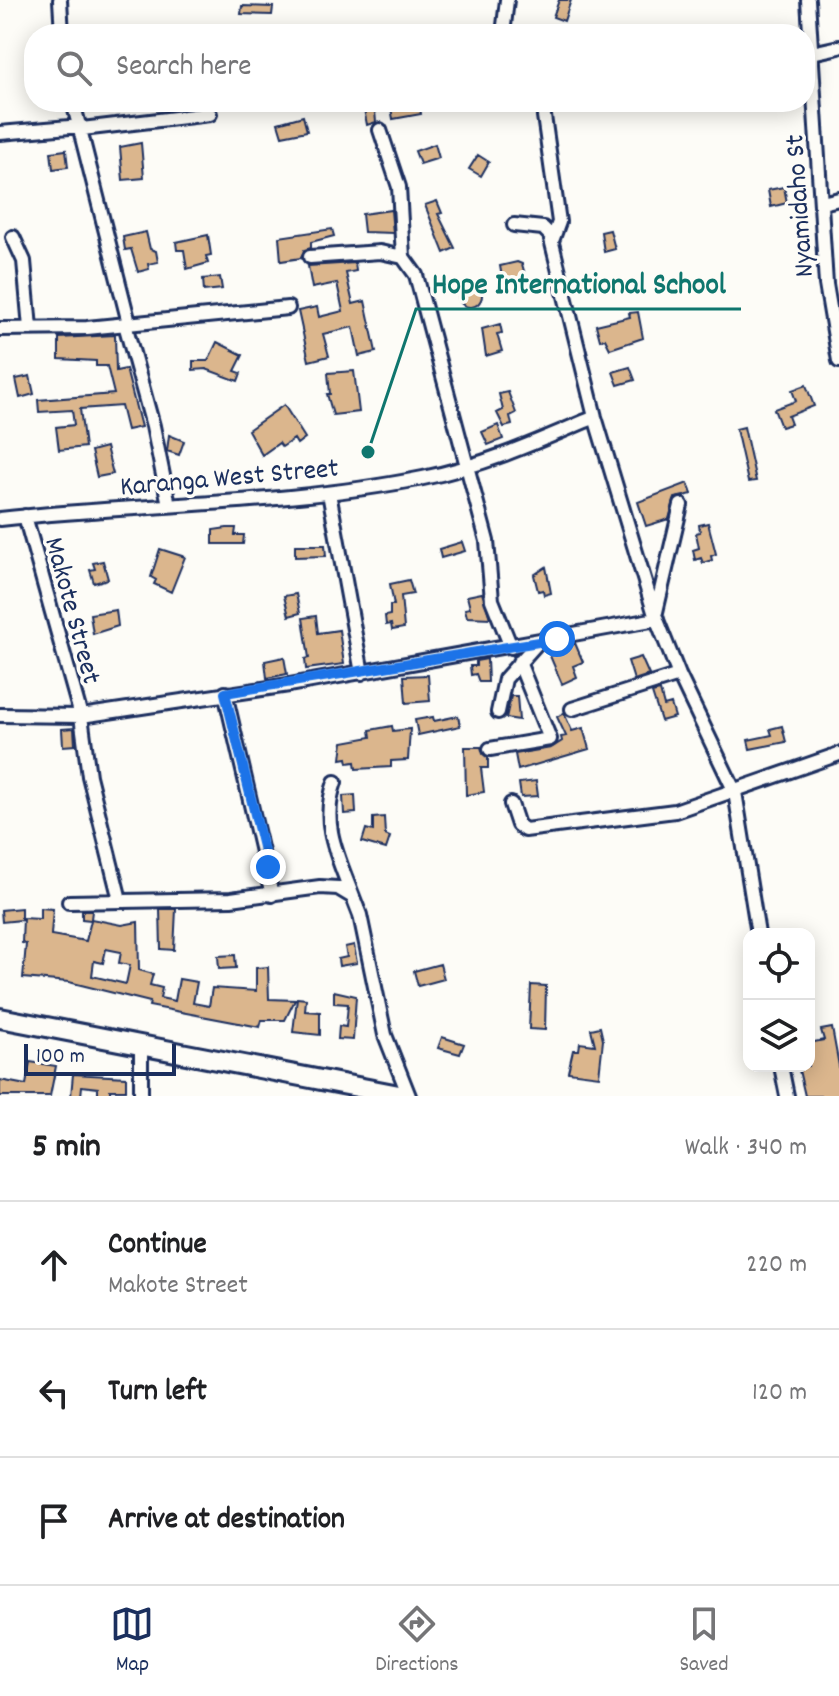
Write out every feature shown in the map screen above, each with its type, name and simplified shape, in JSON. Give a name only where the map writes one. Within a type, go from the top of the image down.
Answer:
[{"type":"highway","points":[[0,1018],[406,1096]]},
{"type":"street","points":[[60,0],[61,24]]},
{"type":"street","points":[[504,24],[507,0]]},
{"type":"street","name":"Nyamidaho St","points":[[808,0],[810,24]]},
{"type":"street","points":[[815,52],[839,47]]},
{"type":"street","points":[[76,112],[153,426],[169,505]]},
{"type":"street","points":[[543,112],[559,222],[552,241]]},
{"type":"street","name":"Nyamidaho St","points":[[813,112],[826,284],[839,361]]},
{"type":"street","points":[[0,133],[210,114]]},
{"type":"street","points":[[380,130],[399,187],[403,257],[416,275],[424,301],[487,541],[492,600],[511,647]]},
{"type":"street","points":[[822,203],[839,199]]},
{"type":"street","points":[[514,225],[543,228],[552,241],[595,417],[656,617],[679,675],[735,792],[757,928]]},
{"type":"street","points":[[13,237],[24,261],[30,328]]},
{"type":"street","points":[[310,257],[380,252],[403,257]]},
{"type":"street","points":[[0,329],[87,328],[288,308]]},
{"type":"street","name":"Karanga West Street","points":[[0,519],[329,493],[425,478],[468,467],[595,417]]},
{"type":"street","points":[[329,493],[362,673]]},
{"type":"street","points":[[656,617],[681,505]]},
{"type":"street","name":"Makote Street","points":[[25,516],[81,716]]},
{"type":"street","name":"Makote Street","points":[[0,715],[81,716],[362,673],[656,617]]},
{"type":"street","points":[[498,712],[505,679],[539,641]]},
{"type":"street","points":[[490,749],[550,739],[519,662]]},
{"type":"street","points":[[572,709],[679,675]]},
{"type":"street","points":[[225,693],[272,895]]},
{"type":"street","points":[[81,716],[89,776],[120,900]]},
{"type":"street","points":[[511,804],[518,825],[534,831],[675,811],[839,754]]},
{"type":"street","points":[[335,782],[328,802],[327,821],[360,915],[385,1035],[406,1096]]},
{"type":"street","points":[[69,902],[231,899],[320,887],[338,888],[353,897]]},
{"type":"street","points":[[141,1046],[141,1096]]},
{"type":"street","points":[[782,1072],[787,1096]]},
{"type":"building","points":[[559,0],[571,0],[564,21],[553,17]]},
{"type":"building","points":[[242,6],[273,7],[272,15],[241,14]]},
{"type":"building","points":[[365,112],[375,112],[376,122],[367,125]]},
{"type":"building","points":[[392,112],[421,112],[421,114],[393,119]]},
{"type":"building","points":[[303,116],[307,131],[282,136],[278,123]]},
{"type":"building","points":[[141,143],[144,178],[123,180],[120,147]]},
{"type":"building","points":[[435,144],[439,158],[420,164],[415,151]]},
{"type":"building","points":[[66,150],[68,167],[53,169],[51,152]]},
{"type":"building","points":[[478,155],[489,162],[481,176],[469,169]]},
{"type":"building","points":[[784,187],[787,203],[771,207],[768,190]]},
{"type":"building","points":[[437,201],[442,213],[438,214],[455,248],[444,253],[425,205]]},
{"type":"building","points":[[391,210],[393,233],[364,232],[362,214]]},
{"type":"building","points":[[332,229],[334,236],[311,242],[311,248],[304,250],[301,258],[281,261],[279,237]]},
{"type":"building","points":[[610,230],[615,249],[604,252],[601,232]]},
{"type":"building","points":[[146,232],[150,249],[156,251],[158,262],[148,264],[149,269],[138,272],[131,249],[125,250],[123,237]]},
{"type":"building","points":[[208,235],[211,255],[206,256],[208,263],[187,269],[184,250],[177,250],[176,242]]},
{"type":"building","points":[[517,262],[522,264],[526,278],[503,283],[500,266]]},
{"type":"building","points":[[355,263],[356,271],[346,273],[353,304],[365,301],[376,352],[359,356],[353,327],[323,334],[329,356],[309,361],[298,311],[317,307],[319,317],[343,311],[337,283],[312,288],[308,266]]},
{"type":"building","points":[[220,277],[222,289],[204,291],[203,279]]},
{"type":"building","points":[[470,283],[479,286],[482,295],[479,304],[470,307],[461,304],[458,295],[461,286]]},
{"type":"building","points":[[638,312],[643,338],[610,349],[605,339],[600,340],[596,325],[630,317],[629,313]]},
{"type":"building","points":[[500,324],[502,333],[497,334],[502,351],[486,356],[482,329]]},
{"type":"building","points":[[115,335],[116,371],[126,369],[141,427],[127,430],[121,406],[80,409],[85,447],[59,450],[56,427],[74,425],[72,410],[39,412],[38,400],[114,394],[107,366],[96,366],[96,361],[59,359],[59,338]]},
{"type":"building","points":[[217,342],[243,355],[235,371],[241,373],[238,381],[206,369],[193,370],[193,361],[208,361]]},
{"type":"building","points":[[630,367],[635,380],[618,385],[613,372]]},
{"type":"building","points":[[354,371],[359,412],[333,415],[327,394],[330,394],[328,373]]},
{"type":"building","points":[[30,376],[34,394],[20,398],[16,379]]},
{"type":"building","points":[[806,385],[814,406],[788,416],[791,424],[781,427],[774,409],[796,401],[792,390]]},
{"type":"building","points":[[508,392],[516,413],[510,416],[512,425],[504,427],[497,413],[503,410],[499,394]]},
{"type":"building","points":[[284,405],[305,438],[297,444],[294,439],[282,447],[279,443],[262,455],[248,430]]},
{"type":"building","points":[[498,425],[503,439],[488,445],[482,432]]},
{"type":"building","points":[[744,427],[756,481],[748,482],[736,429]]},
{"type":"building","points":[[169,435],[184,441],[179,455],[167,451]]},
{"type":"building","points":[[106,447],[113,474],[97,477],[91,451]]},
{"type":"building","points":[[688,483],[692,494],[675,498],[669,519],[646,526],[638,502]]},
{"type":"building","points":[[708,523],[716,554],[711,556],[712,560],[703,563],[701,558],[695,560],[693,550],[699,548],[696,533],[700,532],[699,525]]},
{"type":"building","points":[[236,528],[235,535],[244,535],[243,544],[213,544],[213,530]]},
{"type":"building","points":[[462,542],[465,551],[441,558],[439,549]]},
{"type":"building","points":[[295,545],[325,545],[326,556],[295,557]]},
{"type":"building","points":[[160,549],[185,557],[171,592],[154,584],[156,580],[151,577]]},
{"type":"building","points":[[103,561],[108,579],[94,583],[90,570],[95,569],[93,563]]},
{"type":"building","points":[[546,567],[551,593],[544,595],[543,590],[538,591],[534,575]]},
{"type":"building","points":[[409,580],[413,594],[401,596],[404,628],[392,630],[391,624],[386,625],[385,616],[390,615],[390,605],[394,605],[390,584]]},
{"type":"building","points":[[482,593],[490,618],[467,617],[465,609],[470,608],[467,596]]},
{"type":"building","points":[[296,594],[300,613],[289,616],[284,596]]},
{"type":"building","points":[[116,610],[118,626],[93,634],[90,614]]},
{"type":"building","points":[[316,616],[318,633],[339,630],[344,664],[306,669],[305,659],[309,658],[303,618]]},
{"type":"building","points":[[575,643],[583,662],[573,666],[577,677],[562,684],[550,656]]},
{"type":"building","points":[[284,657],[287,674],[267,678],[265,661]]},
{"type":"building","points":[[641,657],[649,675],[634,680],[628,661]]},
{"type":"building","points":[[487,659],[488,682],[479,682],[476,674],[471,675],[470,666]]},
{"type":"building","points":[[428,675],[430,701],[406,703],[404,676]]},
{"type":"building","points":[[660,691],[664,706],[671,704],[675,717],[661,721],[652,693]]},
{"type":"building","points":[[511,696],[517,696],[519,720],[506,718]]},
{"type":"building","points":[[564,713],[572,731],[583,728],[589,749],[518,770],[515,754],[551,748],[562,741],[561,737],[566,736],[557,717]]},
{"type":"building","points":[[458,716],[460,726],[418,735],[415,720],[433,717],[434,721]]},
{"type":"building","points":[[392,726],[393,731],[410,729],[408,760],[391,761],[391,767],[356,769],[355,762],[348,763],[347,758],[341,759],[343,742],[371,737],[370,730]]},
{"type":"building","points":[[782,726],[786,742],[750,749],[748,740],[772,735],[770,729]]},
{"type":"building","points":[[74,728],[75,745],[63,746],[62,729]]},
{"type":"building","points":[[465,747],[481,747],[488,758],[488,768],[481,768],[484,792],[466,795]]},
{"type":"building","points":[[536,781],[538,796],[521,797],[519,783]]},
{"type":"building","points":[[355,795],[356,813],[344,814],[343,796]]},
{"type":"building","points":[[384,817],[385,835],[390,837],[386,849],[362,842],[366,829],[373,831],[373,818]]},
{"type":"building","points":[[21,908],[21,920],[2,922],[1,910]]},
{"type":"building","points":[[40,908],[53,909],[51,935],[86,941],[91,920],[82,919],[82,911],[92,911],[91,919],[122,925],[138,922],[139,970],[153,974],[150,985],[162,988],[160,998],[175,1001],[179,979],[197,982],[193,1003],[209,1006],[212,988],[256,991],[256,968],[268,967],[269,999],[295,1000],[285,1020],[262,1020],[260,1027],[149,1006],[150,1002],[69,982],[23,978],[26,944],[22,943],[23,918],[40,919]],"holes":[[[106,949],[121,952],[119,963],[130,965],[126,984],[92,976],[94,961],[103,963]]]},
{"type":"building","points":[[160,909],[176,909],[174,950],[161,949]]},
{"type":"building","points":[[354,945],[357,963],[339,966],[338,959],[347,957],[345,947]]},
{"type":"building","points":[[235,955],[236,968],[219,969],[218,956]]},
{"type":"building","points":[[440,964],[444,979],[418,986],[414,971]]},
{"type":"building","points":[[531,985],[546,986],[545,1030],[529,1029]]},
{"type":"building","points":[[334,991],[356,996],[353,1040],[338,1039],[339,1026],[346,1027],[348,1004],[334,1003]]},
{"type":"building","points":[[297,998],[306,999],[305,1011],[320,1012],[320,1035],[293,1032]]},
{"type":"building","points":[[600,1027],[603,1040],[599,1076],[568,1072],[573,1050],[579,1050],[580,1043],[595,1045],[591,1029]]},
{"type":"building","points":[[832,1028],[839,1066],[839,1096],[805,1096],[799,1072],[815,1072],[815,1042],[824,1040],[821,1030]]},
{"type":"building","points":[[442,1037],[464,1044],[460,1054],[438,1048]]},
{"type":"building","points":[[30,1062],[56,1066],[50,1096],[0,1096],[0,1080],[26,1085]]},
{"type":"building","points":[[73,1074],[126,1077],[126,1090],[110,1090],[110,1096],[98,1096],[98,1088],[82,1086],[81,1096],[71,1096]]},
{"type":"place","name":"Hope International School","points":[[368,452]]},
{"type":"route","points":[[268,867],[225,693],[557,639]]}]
